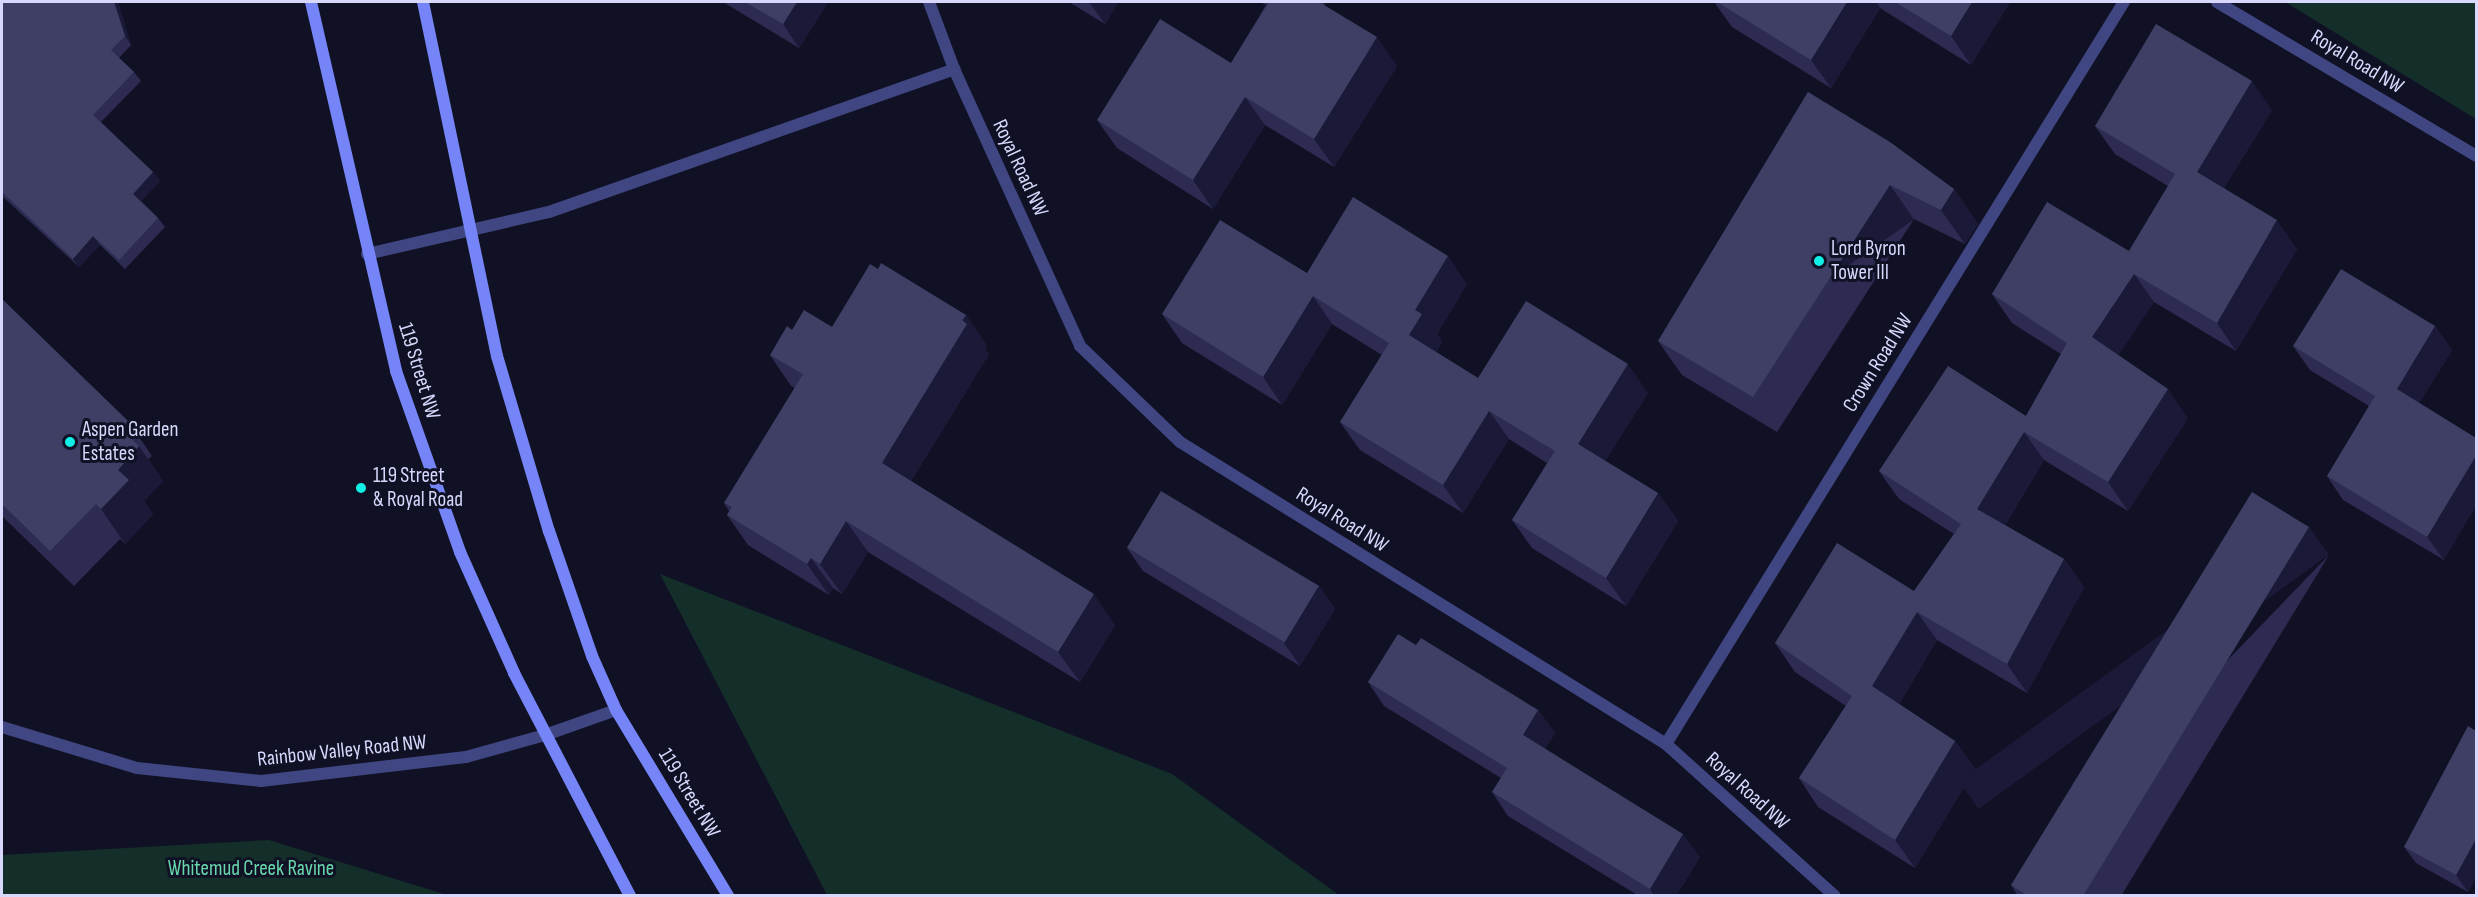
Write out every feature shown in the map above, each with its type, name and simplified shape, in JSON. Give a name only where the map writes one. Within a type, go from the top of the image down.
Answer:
[{"type":"main road","name":"119 Street NW","points":[[311,2],[366,254],[396,371],[460,552],[545,735],[630,896]]},
{"type":"main road","name":"119 Street NW","points":[[423,2],[497,356],[549,531],[592,656],[616,710],[728,896]]},
{"type":"street","name":"Royal Road NW","points":[[929,2],[954,69],[1080,346],[1174,436],[1666,744],[1835,896]]},
{"type":"street","name":"Crown Road NW","points":[[1666,744],[2124,2]]},
{"type":"street","name":"Royal Road NW","points":[[2217,2],[2476,156]]},
{"type":"street","points":[[366,254],[549,212],[954,69]]},
{"type":"street","points":[[545,735],[616,710]]},
{"type":"street","name":"Rainbow Valley Road NW","points":[[2,727],[137,768],[261,781],[466,757],[545,735]]},
{"type":"green space","points":[[2285,2],[2476,2],[2476,119]]},
{"type":"green space","points":[[660,574],[1172,774],[1339,895],[827,895]]},
{"type":"green space","name":"Whitemud Creek Ravine","points":[[269,840],[447,895],[2,895],[2,855]]},
{"type":"building","points":[[2,2],[114,2],[125,36],[111,50],[134,72],[93,115],[153,172],[133,194],[158,218],[119,260],[93,236],[73,259],[2,192]]},
{"type":"building","points":[[745,2],[797,2],[783,24]]},
{"type":"building","points":[[1269,2],[1319,2],[1377,37],[1314,139],[1245,97],[1193,180],[1097,120],[1160,19],[1231,63]]},
{"type":"building","points":[[1717,2],[1847,2],[1811,60]]},
{"type":"building","points":[[1895,2],[1972,2],[1951,36]]},
{"type":"building","points":[[2156,24],[2252,81],[2197,172],[2277,220],[2217,323],[2134,274],[2092,337],[2168,389],[2108,482],[2024,432],[1977,509],[2064,559],[2007,664],[1917,612],[1872,686],[1955,741],[1895,840],[1799,778],[1852,696],[1775,643],[1837,543],[1914,591],[1961,524],[1879,471],[1948,366],[2026,416],[2067,343],[1992,294],[2047,202],[2129,251],[2175,174],[2095,126]]},
{"type":"building","points":[[1808,92],[1890,142],[1954,189],[1941,210],[1890,185],[1753,397],[1658,341]]},
{"type":"building","points":[[1353,197],[1448,256],[1415,310],[1422,314],[1409,335],[1478,378],[1526,301],[1628,364],[1578,444],[1658,493],[1606,578],[1512,520],[1555,451],[1489,411],[1443,485],[1340,422],[1389,343],[1313,296],[1263,377],[1162,314],[1220,220],[1307,273]]},
{"type":"building","points":[[881,263],[966,315],[962,320],[967,324],[882,463],[1094,594],[1058,652],[846,521],[820,564],[811,558],[807,564],[727,515],[732,507],[724,503],[803,374],[770,355],[787,326],[792,330],[804,310],[832,327],[870,264],[878,269]]},
{"type":"building","points":[[2341,269],[2435,326],[2397,389],[2476,438],[2476,456],[2427,537],[2327,476],[2375,396],[2293,346]]},
{"type":"building","name":"Aspen Garden Estates","points":[[2,299],[128,421],[121,429],[139,446],[118,470],[129,480],[101,509],[96,504],[50,551],[2,504]]},
{"type":"building","points":[[1161,491],[1319,586],[1285,642],[1127,548]]},
{"type":"building","points":[[2252,492],[2309,527],[2083,896],[2028,896],[2011,885]]},
{"type":"building","points":[[1398,634],[1416,645],[1421,638],[1538,710],[1523,735],[1683,834],[1650,889],[1492,792],[1507,768],[1368,682]]},
{"type":"building","points":[[2468,726],[2476,731],[2476,839],[2456,875],[2404,847]]},
{"type":"place","name":"Lord Byron Tower III","points":[[1819,261]]},
{"type":"place","name":"Aspen Garden Estates","points":[[70,442]]},
{"type":"place","name":"119 Street & Royal Road","points":[[361,488]]}]
